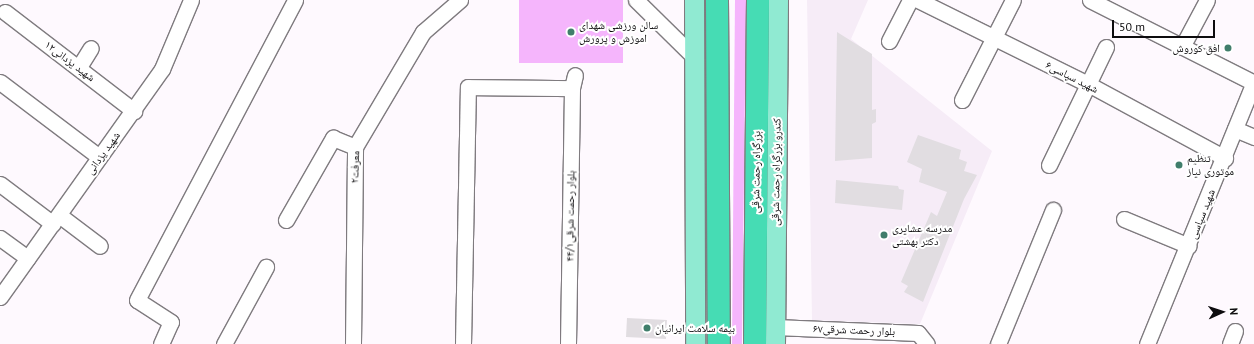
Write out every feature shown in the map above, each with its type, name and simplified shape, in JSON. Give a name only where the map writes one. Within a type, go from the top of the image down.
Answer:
[{"type":"highway","points":[[717,0],[719,344]]},
{"type":"highway","name":"بزرگراه رحمت شرقی","points":[[755,344],[758,0]]},
{"type":"main road","points":[[694,0],[695,344]]},
{"type":"main road","name":"کندرو بزرگراه رحمت شرقی","points":[[775,336],[778,0]]},
{"type":"street","points":[[161,344],[170,322],[137,300],[295,0]]},
{"type":"street","name":"معرفت۲","points":[[353,344],[355,147],[423,32],[460,0]]},
{"type":"street","points":[[636,0],[695,58]]},
{"type":"street","points":[[890,41],[910,0]]},
{"type":"street","name":"شهید سپاسی۶","points":[[918,0],[996,37],[1088,84],[1224,158]]},
{"type":"street","points":[[962,100],[996,37],[1013,0]]},
{"type":"street","points":[[1182,47],[1207,0]]},
{"type":"street","points":[[1094,1],[1254,83]]},
{"type":"street","name":"شهید یزدانی","points":[[0,297],[56,220],[99,157],[134,111],[162,69],[185,2]]},
{"type":"street","name":"شهید یزدانی۱۲","points":[[5,12],[79,67],[134,111]]},
{"type":"street","points":[[1049,165],[1106,46]]},
{"type":"street","points":[[79,67],[92,48]]},
{"type":"street","name":"بلوار رحمت شرقی۴۴/۱","points":[[464,344],[468,87],[573,81],[568,344]]},
{"type":"street","points":[[0,82],[99,157]]},
{"type":"street","name":"شهید سپاسی","points":[[1147,344],[1254,83]]},
{"type":"street","points":[[1235,129],[1254,137]]},
{"type":"street","points":[[286,220],[333,138],[355,147]]},
{"type":"street","points":[[0,184],[100,246]]},
{"type":"street","points":[[998,344],[1053,210]]},
{"type":"street","points":[[1124,219],[1188,246]]},
{"type":"street","points":[[0,238],[28,258]]},
{"type":"street","points":[[224,344],[266,267]]},
{"type":"street","name":"بلوار رحمت شرقی۶۷","points":[[775,336],[918,333],[927,344]]},
{"type":"shaded area","name":"سالن ورزشی شهدای اموزش و پرورش","points":[[519,0],[623,0],[623,63],[519,63]]},
{"type":"shaded area","points":[[735,0],[746,0],[742,344],[732,344]]},
{"type":"shaded area","name":"مدرسه عشایری دکتر بهشتی","points":[[807,0],[868,0],[851,39],[992,151],[920,324],[812,320]]},
{"type":"building","points":[[837,32],[872,54],[872,110],[876,109],[876,122],[872,124],[872,158],[835,161]]},
{"type":"building","points":[[918,135],[961,150],[959,159],[967,162],[964,171],[977,175],[964,199],[923,302],[904,292],[908,286],[901,282],[931,212],[937,216],[947,192],[919,182],[922,169],[907,162]]},
{"type":"building","points":[[836,180],[898,186],[899,189],[904,190],[902,210],[835,203]]},
{"type":"building","name":"بیمه سلامت ایرانیان","points":[[627,318],[667,320],[666,339],[626,337]]},
{"type":"place","name":"سالن ورزشی شهدای اموزش و پرورش","points":[[571,32]]},
{"type":"place","name":"افق کوروش","points":[[1228,48]]},
{"type":"place","name":"تنظیم موتوری نیاز","points":[[1179,165]]},
{"type":"place","name":"مدرسه عشایری دکتر بهشتی","points":[[884,235]]},
{"type":"place","name":"بیمه سلامت ایرانیان","points":[[647,328]]}]
